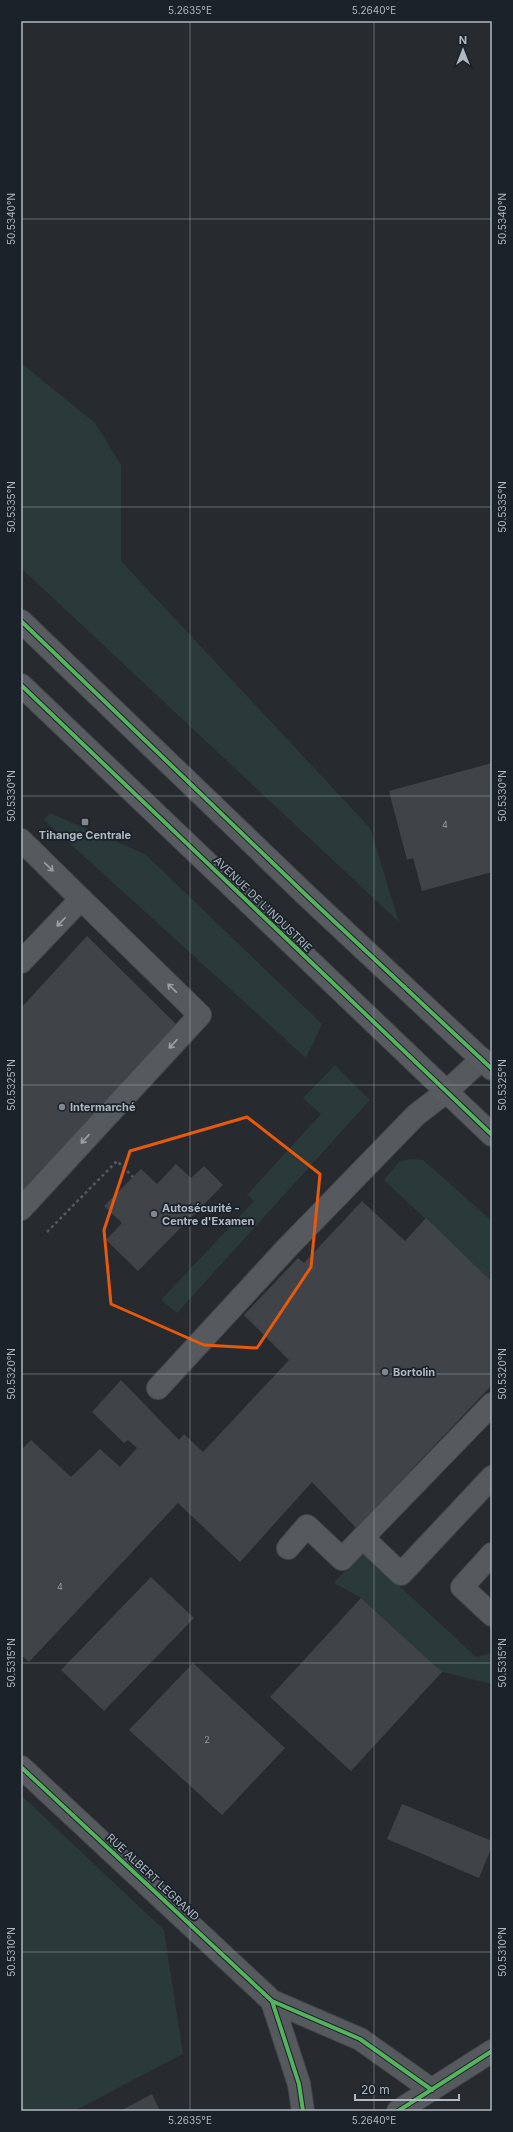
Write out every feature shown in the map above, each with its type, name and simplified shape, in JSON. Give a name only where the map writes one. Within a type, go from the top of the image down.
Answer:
[{"type":"main road","points":[[21,621],[302,890],[487,1064]]},
{"type":"main road","name":"AVENUE DE L'INDUSTRIE","points":[[21,685],[492,1135]]},
{"type":"street","points":[[21,840],[200,1015],[21,1209]]},
{"type":"street","points":[[21,962],[81,899]]},
{"type":"street","points":[[158,1388],[287,1248],[416,1115],[487,1064]]},
{"type":"street","points":[[288,1548],[307,1526],[342,1559],[492,1404]]},
{"type":"street","points":[[363,1538],[401,1574],[492,1477]]},
{"type":"street","points":[[492,1554],[462,1587],[492,1615]]},
{"type":"street","name":"RUE ALBERT LEGRAND","points":[[21,1767],[272,2001],[360,2039],[432,2090]]},
{"type":"street","name":"RUE ALBERT LEGRAND","points":[[272,2001],[298,2084],[303,2111]]},
{"type":"street","points":[[398,2111],[492,2051]]},
{"type":"path","points":[[47,1232],[117,1161],[133,1177]]},
{"type":"highlighted area","points":[[247,1117],[320,1174],[311,1267],[257,1348],[204,1345],[111,1304],[104,1230],[130,1151]]},
{"type":"shaded area","points":[[21,363],[95,423],[121,465],[121,561],[370,828],[399,922],[21,568]]},
{"type":"shaded area","points":[[50,813],[145,854],[322,1024],[306,1058],[44,820]]},
{"type":"shaded area","points":[[335,1065],[370,1100],[177,1313],[161,1300],[254,1201],[247,1195],[321,1114],[303,1098]]},
{"type":"shaded area","points":[[409,1159],[423,1160],[492,1221],[492,1282],[384,1180],[399,1162]]},
{"type":"shaded area","points":[[363,1552],[476,1657],[492,1653],[492,1684],[442,1672],[361,1598],[334,1583]]},
{"type":"shaded area","points":[[21,1795],[164,1930],[183,2054],[74,2111],[21,2111]]},
{"type":"building","points":[[492,763],[492,872],[422,891],[413,858],[407,860],[389,791]]},
{"type":"building","name":"Intermarché","points":[[87,936],[180,1028],[24,1190],[21,1187],[21,1008]]},
{"type":"building","name":"Autosécurité - Centre d'Examen","points":[[176,1164],[191,1178],[204,1166],[223,1185],[138,1271],[106,1240],[122,1223],[104,1206],[141,1169],[157,1184]]},
{"type":"building","name":"Bortolin","points":[[362,1201],[405,1241],[426,1218],[492,1282],[492,1385],[356,1528],[312,1482],[240,1562],[178,1503],[29,1662],[21,1655],[21,1450],[31,1440],[71,1477],[100,1449],[120,1467],[137,1448],[128,1440],[124,1443],[92,1412],[121,1380],[179,1440],[184,1434],[203,1452],[289,1360],[244,1315],[298,1258],[304,1263]]},
{"type":"building","points":[[151,1577],[194,1618],[104,1711],[61,1670]]},
{"type":"building","points":[[361,1598],[442,1672],[351,1771],[270,1697]]},
{"type":"building","points":[[193,1663],[285,1748],[222,1815],[129,1730]]},
{"type":"building","points":[[402,1804],[492,1841],[492,1846],[479,1878],[387,1839]]},
{"type":"building","points":[[152,2094],[160,2111],[120,2111]]},
{"type":"cycle path","points":[[21,621],[307,896],[492,1069]]},
{"type":"cycle path","points":[[21,685],[492,1135]]},
{"type":"cycle path","points":[[21,1767],[272,2001],[360,2039],[432,2090]]},
{"type":"cycle path","points":[[272,2001],[299,2084],[303,2111]]},
{"type":"cycle path","points":[[398,2111],[492,2051]]},
{"type":"place","name":"Tihange Centrale","points":[[85,822]]},
{"type":"place","name":"Intermarché","points":[[62,1107]]},
{"type":"place","name":"Autosécurité - Centre d'Examen","points":[[154,1214]]},
{"type":"place","name":"Bortolin","points":[[385,1372]]}]
